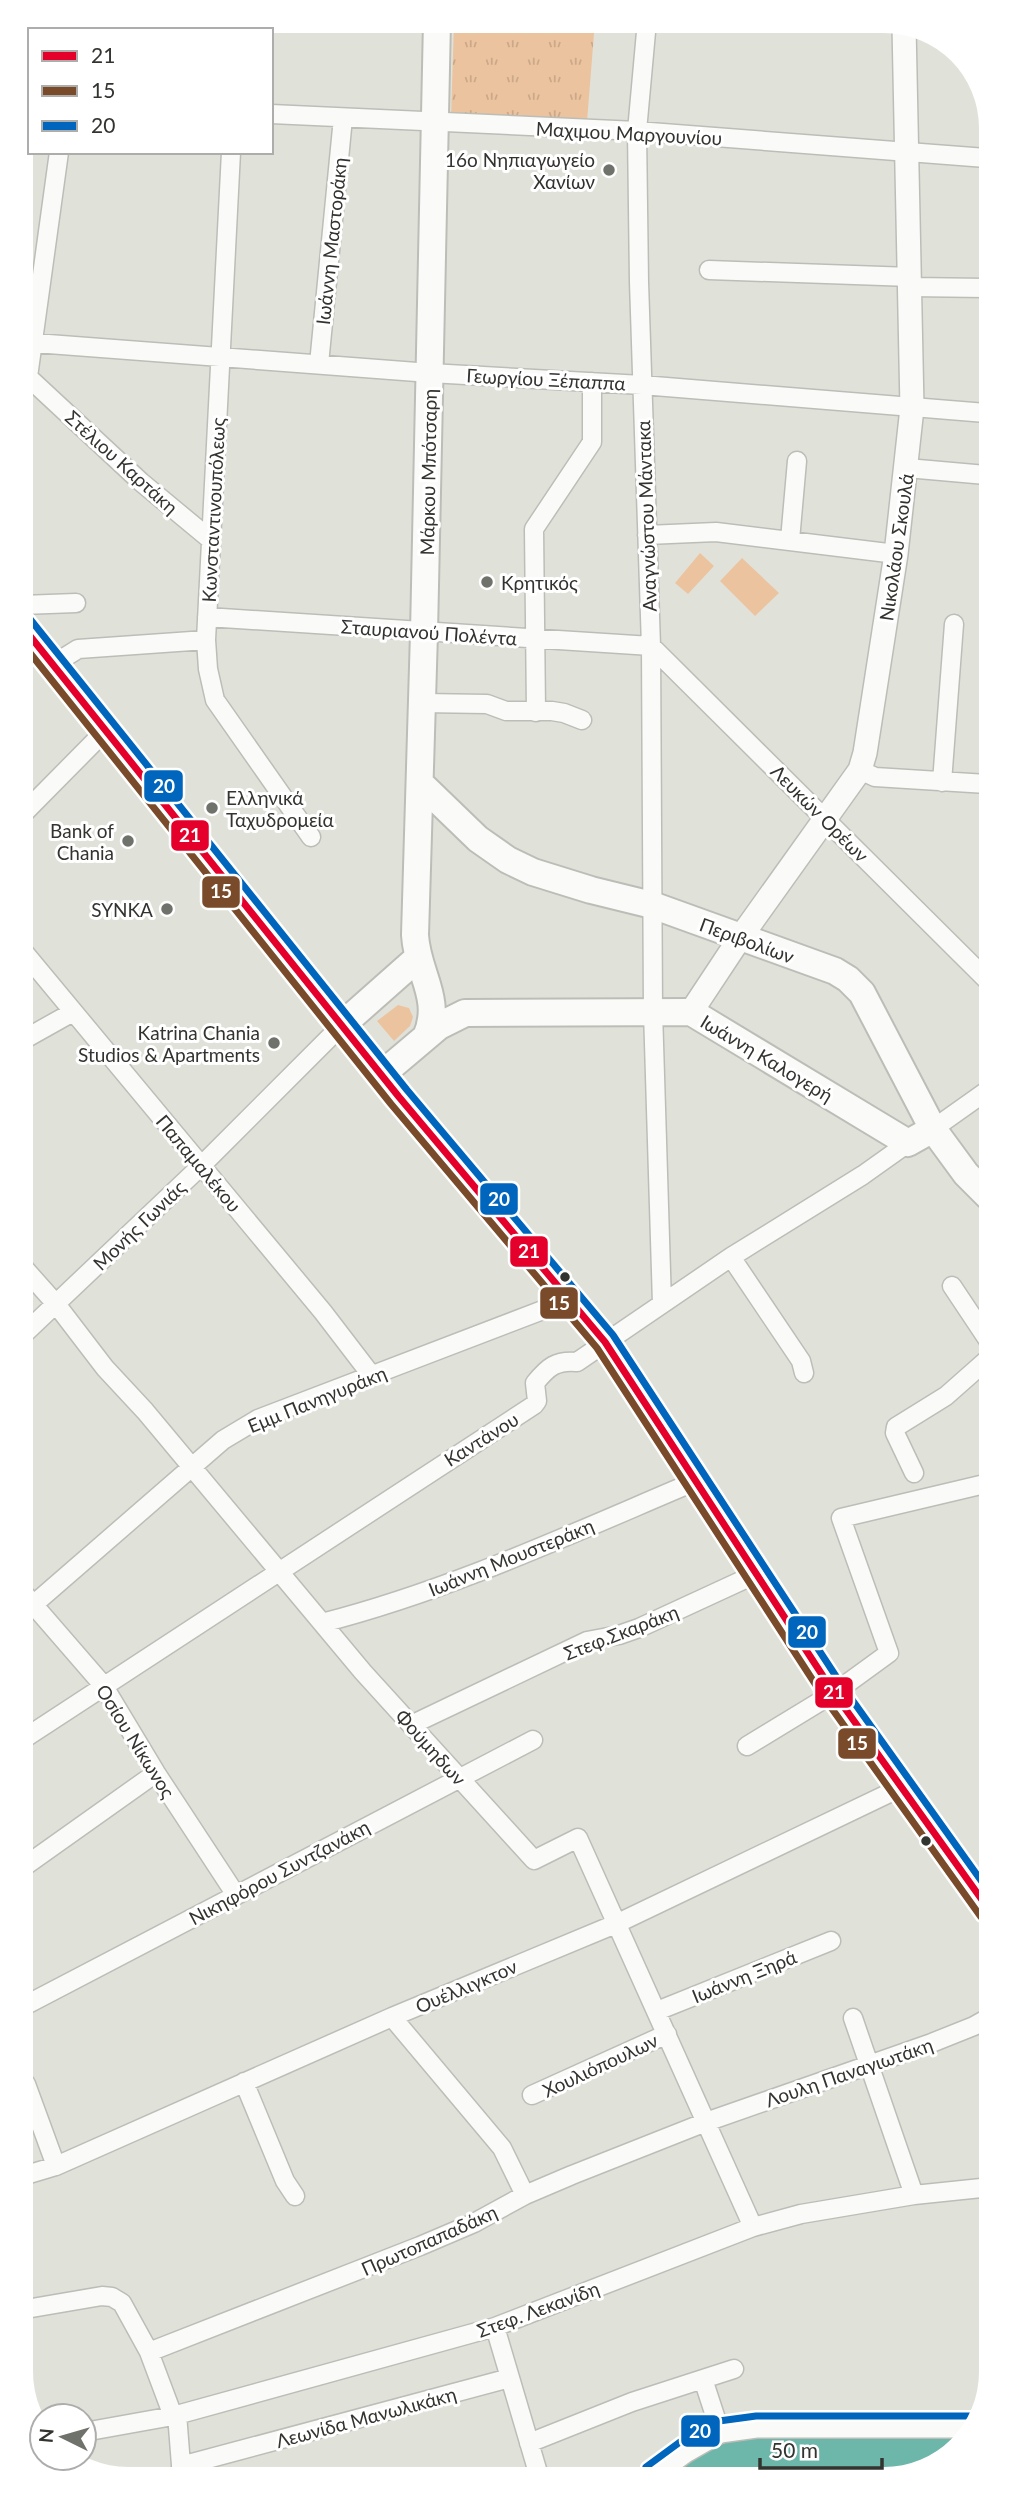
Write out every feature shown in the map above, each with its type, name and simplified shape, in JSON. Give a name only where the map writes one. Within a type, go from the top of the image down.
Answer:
[{"type":"main road","name":"Μάρκου Μπότσαρη","points":[[430,996],[416,991],[412,982],[412,963],[416,923],[420,783],[438,33]]},
{"type":"main road","points":[[33,639],[381,1075],[605,1342],[834,1693],[979,1896]]},
{"type":"main road","name":"Περιβολίων","points":[[420,783],[459,823],[508,860],[561,881],[652,905],[835,971],[848,979],[862,993],[933,1129],[966,1174],[979,1187]]},
{"type":"main road","name":"Μάρκου Μπότσαρη","points":[[416,923],[418,960],[430,996]]},
{"type":"main road","points":[[342,1025],[412,963]]},
{"type":"main road","points":[[430,996],[445,1013],[465,1013]]},
{"type":"main road","points":[[426,1037],[431,1026],[430,996]]},
{"type":"main road","name":"Ιωάννη Καλογερή","points":[[381,1075],[426,1037],[451,1019],[465,1013],[691,1012],[908,1143]]},
{"type":"main road","points":[[908,1143],[933,1129]]},
{"type":"street","name":"Αναγνώστου Μάντακα","points":[[646,33],[637,131],[651,646],[653,1011],[662,1304]]},
{"type":"street","name":"Νικολάου Σκουλά","points":[[691,1012],[824,817],[860,770],[872,715],[897,554],[912,408],[904,35]]},
{"type":"street","name":"Μαχιμου Mαργουνίου","points":[[273,114],[637,131],[979,158]]},
{"type":"street","name":"Ιωάννη Μαστοράκη","points":[[319,364],[344,118]]},
{"type":"street","points":[[33,307],[59,154]]},
{"type":"street","name":"Κωνσταντινουπόλεως","points":[[231,154],[207,617],[208,669],[215,700],[311,837]]},
{"type":"street","points":[[709,270],[979,287]]},
{"type":"street","name":"Γεωργίου Ξέπαππα","points":[[33,343],[430,373],[642,385],[979,413]]},
{"type":"street","name":"Στέλιου Καρτάκη","points":[[33,382],[141,482],[211,540]]},
{"type":"street","points":[[536,712],[534,528],[592,442],[592,382]]},
{"type":"street","points":[[790,540],[797,461]]},
{"type":"street","points":[[907,468],[979,474]]},
{"type":"street","points":[[647,535],[716,532],[897,554]]},
{"type":"street","points":[[33,605],[76,603]]},
{"type":"street","name":"Σταυριανού Πολέντα","points":[[207,617],[651,646]]},
{"type":"street","points":[[942,782],[954,624]]},
{"type":"street","points":[[54,664],[78,649],[206,640]]},
{"type":"street","name":"Λευκών Ορέων","points":[[651,646],[979,972]]},
{"type":"street","points":[[422,703],[487,704],[506,711],[564,713],[582,720]]},
{"type":"street","points":[[33,804],[106,730]]},
{"type":"street","points":[[860,770],[875,776],[979,784]]},
{"type":"street","name":"Παπαμαλέκου","points":[[33,963],[315,1302],[372,1376]]},
{"type":"street","points":[[33,1034],[73,1012]]},
{"type":"street","name":"Μονής Γωνιάς","points":[[33,1326],[201,1166],[342,1025]]},
{"type":"street","points":[[933,1129],[979,1096]]},
{"type":"street","name":"Καντάνου","points":[[33,1733],[534,1405],[537,1401],[535,1383],[548,1367],[564,1361],[577,1362],[731,1257],[863,1175],[908,1143]]},
{"type":"street","points":[[731,1257],[801,1361],[804,1373]]},
{"type":"street","name":"Φούμηδων","points":[[33,1278],[321,1623],[534,1860],[578,1838],[753,2227]]},
{"type":"street","points":[[952,1286],[979,1326]]},
{"type":"street","name":"Εμμ Πανηγυράκη","points":[[33,1597],[223,1440],[258,1419],[569,1300]]},
{"type":"street","points":[[914,1473],[895,1433],[896,1427],[946,1396],[979,1367]]},
{"type":"street","name":"Ιωάννη Μουστεράκη","points":[[321,1623],[382,1607],[510,1561],[696,1481]]},
{"type":"street","points":[[747,1746],[834,1693],[889,1653],[841,1518],[979,1485]]},
{"type":"street","name":"Στεφ.Σκαράκη","points":[[411,1725],[587,1641],[639,1628],[756,1574]]},
{"type":"street","name":"Οσίου Νίκωνος","points":[[33,1605],[103,1685],[156,1773],[236,1895]]},
{"type":"street","name":"Νικηφόρου Συντζανάκη","points":[[33,2000],[533,1740]]},
{"type":"street","points":[[33,1860],[156,1773]]},
{"type":"street","name":"Ουέλλιγκτον","points":[[33,2173],[56,2166],[392,2017],[618,1923],[902,1787]]},
{"type":"street","name":"Ιωάννη Ξηρά","points":[[657,2011],[831,1941]]},
{"type":"street","points":[[392,2017],[502,2148],[525,2195]]},
{"type":"street","points":[[853,2018],[914,2195]]},
{"type":"street","name":"Λουλη Παναγιωτάκη","points":[[706,2122],[929,2044],[979,2023]]},
{"type":"street","name":"Χουλιόπουλων","points":[[532,2095],[667,2034]]},
{"type":"street","points":[[244,2082],[285,2181],[296,2196]]},
{"type":"street","points":[[33,2103],[56,2166]]},
{"type":"street","name":"Πρωτοπαπαδάκη","points":[[149,2352],[420,2246],[474,2223],[525,2195],[706,2122]]},
{"type":"street","name":"Στεφ. Λεκανίδη","points":[[98,2429],[175,2415],[495,2327],[753,2227],[801,2214],[914,2195],[979,2188]]},
{"type":"street","points":[[33,2308],[102,2296],[122,2302],[149,2352],[175,2415],[180,2467]]},
{"type":"street","points":[[495,2327],[536,2467]]},
{"type":"street","points":[[529,2443],[632,2402],[734,2369]]},
{"type":"street","name":"Λεωνίδα Μανωλικάκη","points":[[198,2467],[510,2378]]},
{"type":"street","points":[[703,2379],[720,2431]]},
{"type":"street","points":[[663,2467],[720,2431],[756,2426],[962,2426]]},
{"type":"green space","points":[[454,33],[594,33],[587,122],[451,117]]},
{"type":"green space","points":[[700,553],[714,566],[688,594],[675,583]]},
{"type":"green space","points":[[742,558],[779,593],[755,616],[720,581]]},
{"type":"green space","points":[[398,1005],[409,1008],[413,1017],[410,1026],[394,1041],[377,1021]]},
{"type":"water","points":[[749,2434],[953,2437],[926,2457],[897,2466],[680,2467]]},
{"type":"transit line","name":"20","points":[[33,623],[407,1090],[613,1335],[843,1687],[979,1878]]},
{"type":"transit line","name":"21","points":[[33,640],[399,1097],[605,1342],[834,1693],[979,1896]]},
{"type":"transit line","name":"15","points":[[33,657],[391,1104],[597,1348],[825,1699],[979,1914]]},
{"type":"transit line","name":"20","points":[[646,2467],[680,2442],[719,2421],[756,2416],[968,2416]]},
{"type":"place","name":"16ο Νηπιαγωγείο Χανίων","points":[[609,170]]},
{"type":"place","name":"Κρητικός","points":[[487,582]]},
{"type":"place","name":"Ελληνικά Ταχυδρομεία","points":[[212,808]]},
{"type":"place","name":"Bank of Chania","points":[[128,841]]},
{"type":"place","name":"SYNKA","points":[[167,909]]},
{"type":"place","name":"Katrina Chania Studios & Apartments","points":[[274,1043]]}]
